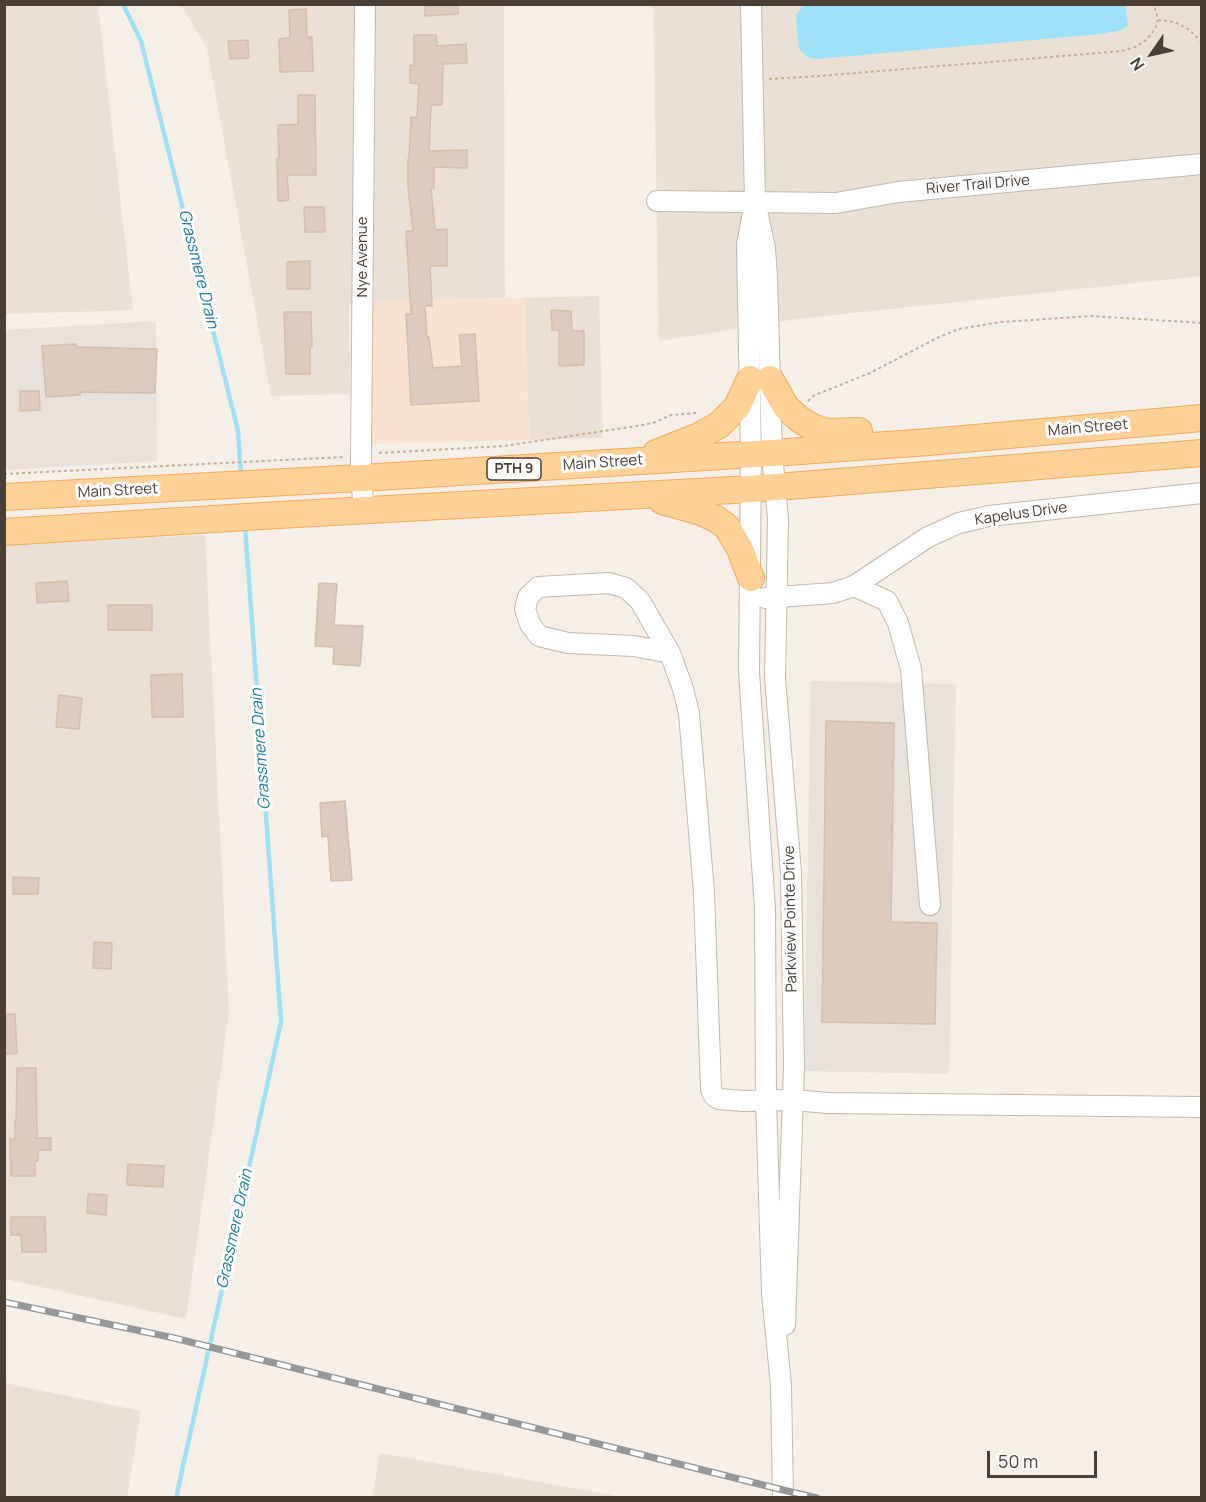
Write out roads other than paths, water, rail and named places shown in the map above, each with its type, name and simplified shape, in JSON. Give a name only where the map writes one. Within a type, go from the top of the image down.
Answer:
[{"type":"main road","points":[[634,462],[699,436],[719,425],[760,379],[799,419],[812,427],[828,432],[896,429],[929,442]]},
{"type":"main road","name":"Main Street","points":[[4,497],[212,475],[361,467],[634,462],[929,442],[1202,418]]},
{"type":"main road","name":"PTH 9","points":[[4,532],[763,488],[1202,453]]},
{"type":"main road","points":[[641,495],[701,512],[727,527],[740,549],[751,588]]},
{"type":"street","name":"Nye Avenue","points":[[364,510],[361,467],[365,4]]},
{"type":"street","points":[[751,4],[755,202],[765,248],[760,379],[762,454]]},
{"type":"street","name":"River Trail Drive","points":[[657,201],[836,203],[898,192],[1202,164]]},
{"type":"street","name":"Parkview Pointe Drive","points":[[762,454],[763,488],[751,588],[749,672],[765,909],[766,1100],[772,1293],[781,1386],[783,1497]]},
{"type":"street","name":"Parkview Pointe Drive","points":[[763,488],[778,519],[775,678],[791,873],[794,1100],[781,1386]]},
{"type":"street","name":"Kapelus Drive","points":[[751,588],[777,598],[833,593],[854,586],[928,537],[969,521],[989,516],[1202,493]]},
{"type":"street","points":[[670,653],[634,646],[568,643],[539,636],[530,624],[525,609],[528,597],[538,586],[609,583],[626,588],[640,601],[670,653],[689,713],[704,892],[711,1089],[714,1096],[719,1099],[828,1103],[1202,1107]]},
{"type":"street","points":[[854,586],[887,601],[898,624],[911,669],[930,905]]},
{"type":"water","points":[[810,4],[1125,5],[1128,25],[1122,30],[1101,34],[816,59],[807,57],[799,49],[796,15],[802,7]]},
{"type":"waterway","name":"Grassmere Drain","points":[[123,4],[141,41],[238,431],[241,476]]},
{"type":"waterway","name":"Grassmere Drain","points":[[176,1498],[281,1022],[245,526]]},
{"type":"railway","points":[[4,1302],[174,1338],[817,1498]]}]
